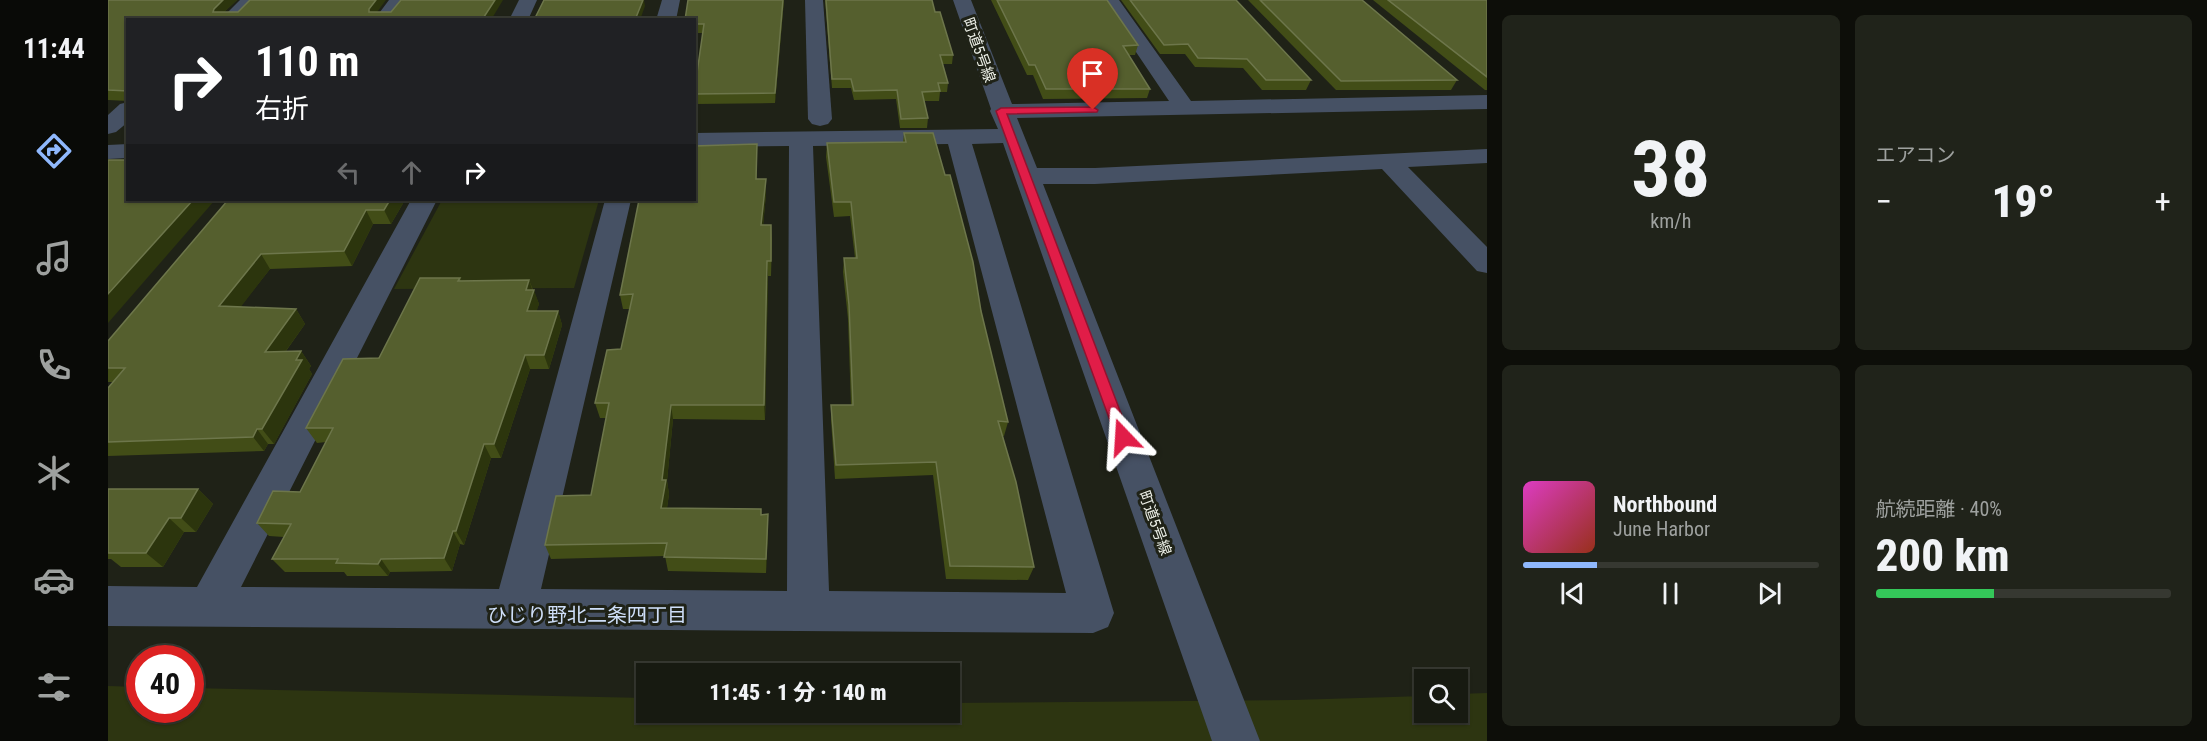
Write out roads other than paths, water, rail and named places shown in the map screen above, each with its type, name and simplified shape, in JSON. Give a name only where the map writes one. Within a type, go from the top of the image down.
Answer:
[{"type":"street","points":[[231,18],[251,0]]},
{"type":"street","points":[[385,18],[399,0]]},
{"type":"street","points":[[519,18],[528,0]]},
{"type":"street","points":[[666,18],[671,0]]},
{"type":"street","points":[[808,612],[814,0]]},
{"type":"street","name":"町道5号線","points":[[962,0],[1005,122],[1236,741]]},
{"type":"street","points":[[1110,0],[1185,108]]},
{"type":"street","points":[[1456,80],[1485,102]]},
{"type":"street","points":[[1317,87],[1333,104]]},
{"type":"street","points":[[696,140],[914,116],[1005,122],[1185,108],[1485,102]]},
{"type":"street","points":[[108,128],[126,111]]},
{"type":"street","points":[[696,120],[811,129],[958,136],[1005,122]]},
{"type":"street","points":[[108,128],[126,129]]},
{"type":"street","points":[[108,606],[1093,613],[958,136]]},
{"type":"street","points":[[108,152],[126,152]]},
{"type":"street","points":[[1026,176],[1095,176],[1487,156]]},
{"type":"street","points":[[1388,161],[1487,264]]},
{"type":"street","points":[[208,608],[423,201]]},
{"type":"street","points":[[515,609],[618,201]]},
{"type":"district","name":"ひじり野北二条四丁目","points":[[587,615]]}]
